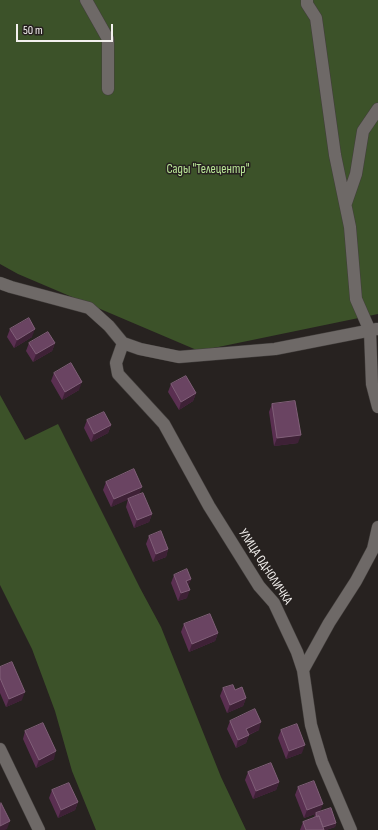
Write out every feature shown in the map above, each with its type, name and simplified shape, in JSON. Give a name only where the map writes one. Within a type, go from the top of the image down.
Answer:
[{"type":"street","points":[[86,0],[108,39],[108,89]]},
{"type":"street","points":[[307,0],[307,4],[316,18],[335,155],[350,227],[356,299],[374,330],[372,384],[378,407]]},
{"type":"street","points":[[346,204],[356,174],[363,131],[378,109]]},
{"type":"street","points":[[0,283],[89,308],[109,326],[124,343],[140,349],[179,357],[275,349],[374,330]]},
{"type":"street","name":"УЛИЦА ОДНОЛИЧКА","points":[[124,343],[116,363],[118,374],[164,424],[209,506],[259,586],[274,603],[297,652],[303,670],[311,725],[322,762],[351,830]]},
{"type":"street","points":[[303,670],[329,623],[356,581],[373,549],[378,527]]},
{"type":"street","points":[[0,749],[39,830]]},
{"type":"green space","name":"Сады \"Телецентр\"","points":[[0,0],[378,0],[378,314],[199,351],[18,274],[0,264]]},
{"type":"green space","points":[[0,395],[25,440],[58,424],[161,627],[221,777],[246,830],[96,830],[72,771],[55,711],[32,649],[0,585]]},
{"type":"building","points":[[29,318],[35,329],[17,340],[10,329]]},
{"type":"building","points":[[48,332],[55,343],[36,354],[29,343]]},
{"type":"building","points":[[71,363],[82,382],[65,392],[54,373]]},
{"type":"building","points":[[186,376],[196,393],[181,402],[171,384]]},
{"type":"building","points":[[295,401],[301,435],[277,438],[272,404]]},
{"type":"building","points":[[104,412],[111,425],[94,434],[87,420]]},
{"type":"building","points":[[134,469],[142,487],[114,499],[106,482]]},
{"type":"building","points":[[143,493],[152,514],[137,520],[128,499]]},
{"type":"building","points":[[161,531],[168,549],[156,554],[149,536]]},
{"type":"building","points":[[187,569],[191,579],[186,581],[190,590],[181,593],[174,575]]},
{"type":"building","points":[[210,614],[218,633],[192,644],[184,624]]},
{"type":"building","points":[[12,662],[25,692],[9,699],[0,678],[0,667]]},
{"type":"building","points":[[233,685],[235,690],[242,687],[246,698],[230,705],[223,688]]},
{"type":"building","points":[[255,709],[261,722],[246,729],[249,735],[238,740],[230,721]]},
{"type":"building","points":[[43,723],[56,751],[39,760],[25,731]]},
{"type":"building","points":[[297,724],[305,745],[289,751],[281,730]]},
{"type":"building","points":[[271,763],[279,782],[256,791],[248,772]]},
{"type":"building","points":[[314,781],[323,804],[307,810],[298,787]]},
{"type":"building","points":[[69,783],[78,802],[61,810],[52,790]]},
{"type":"building","points":[[1,803],[10,821],[0,826],[0,804]]},
{"type":"building","points":[[331,808],[336,823],[323,827],[319,816],[317,817],[316,813]]},
{"type":"building","points":[[319,816],[324,830],[306,830],[303,822]]}]
